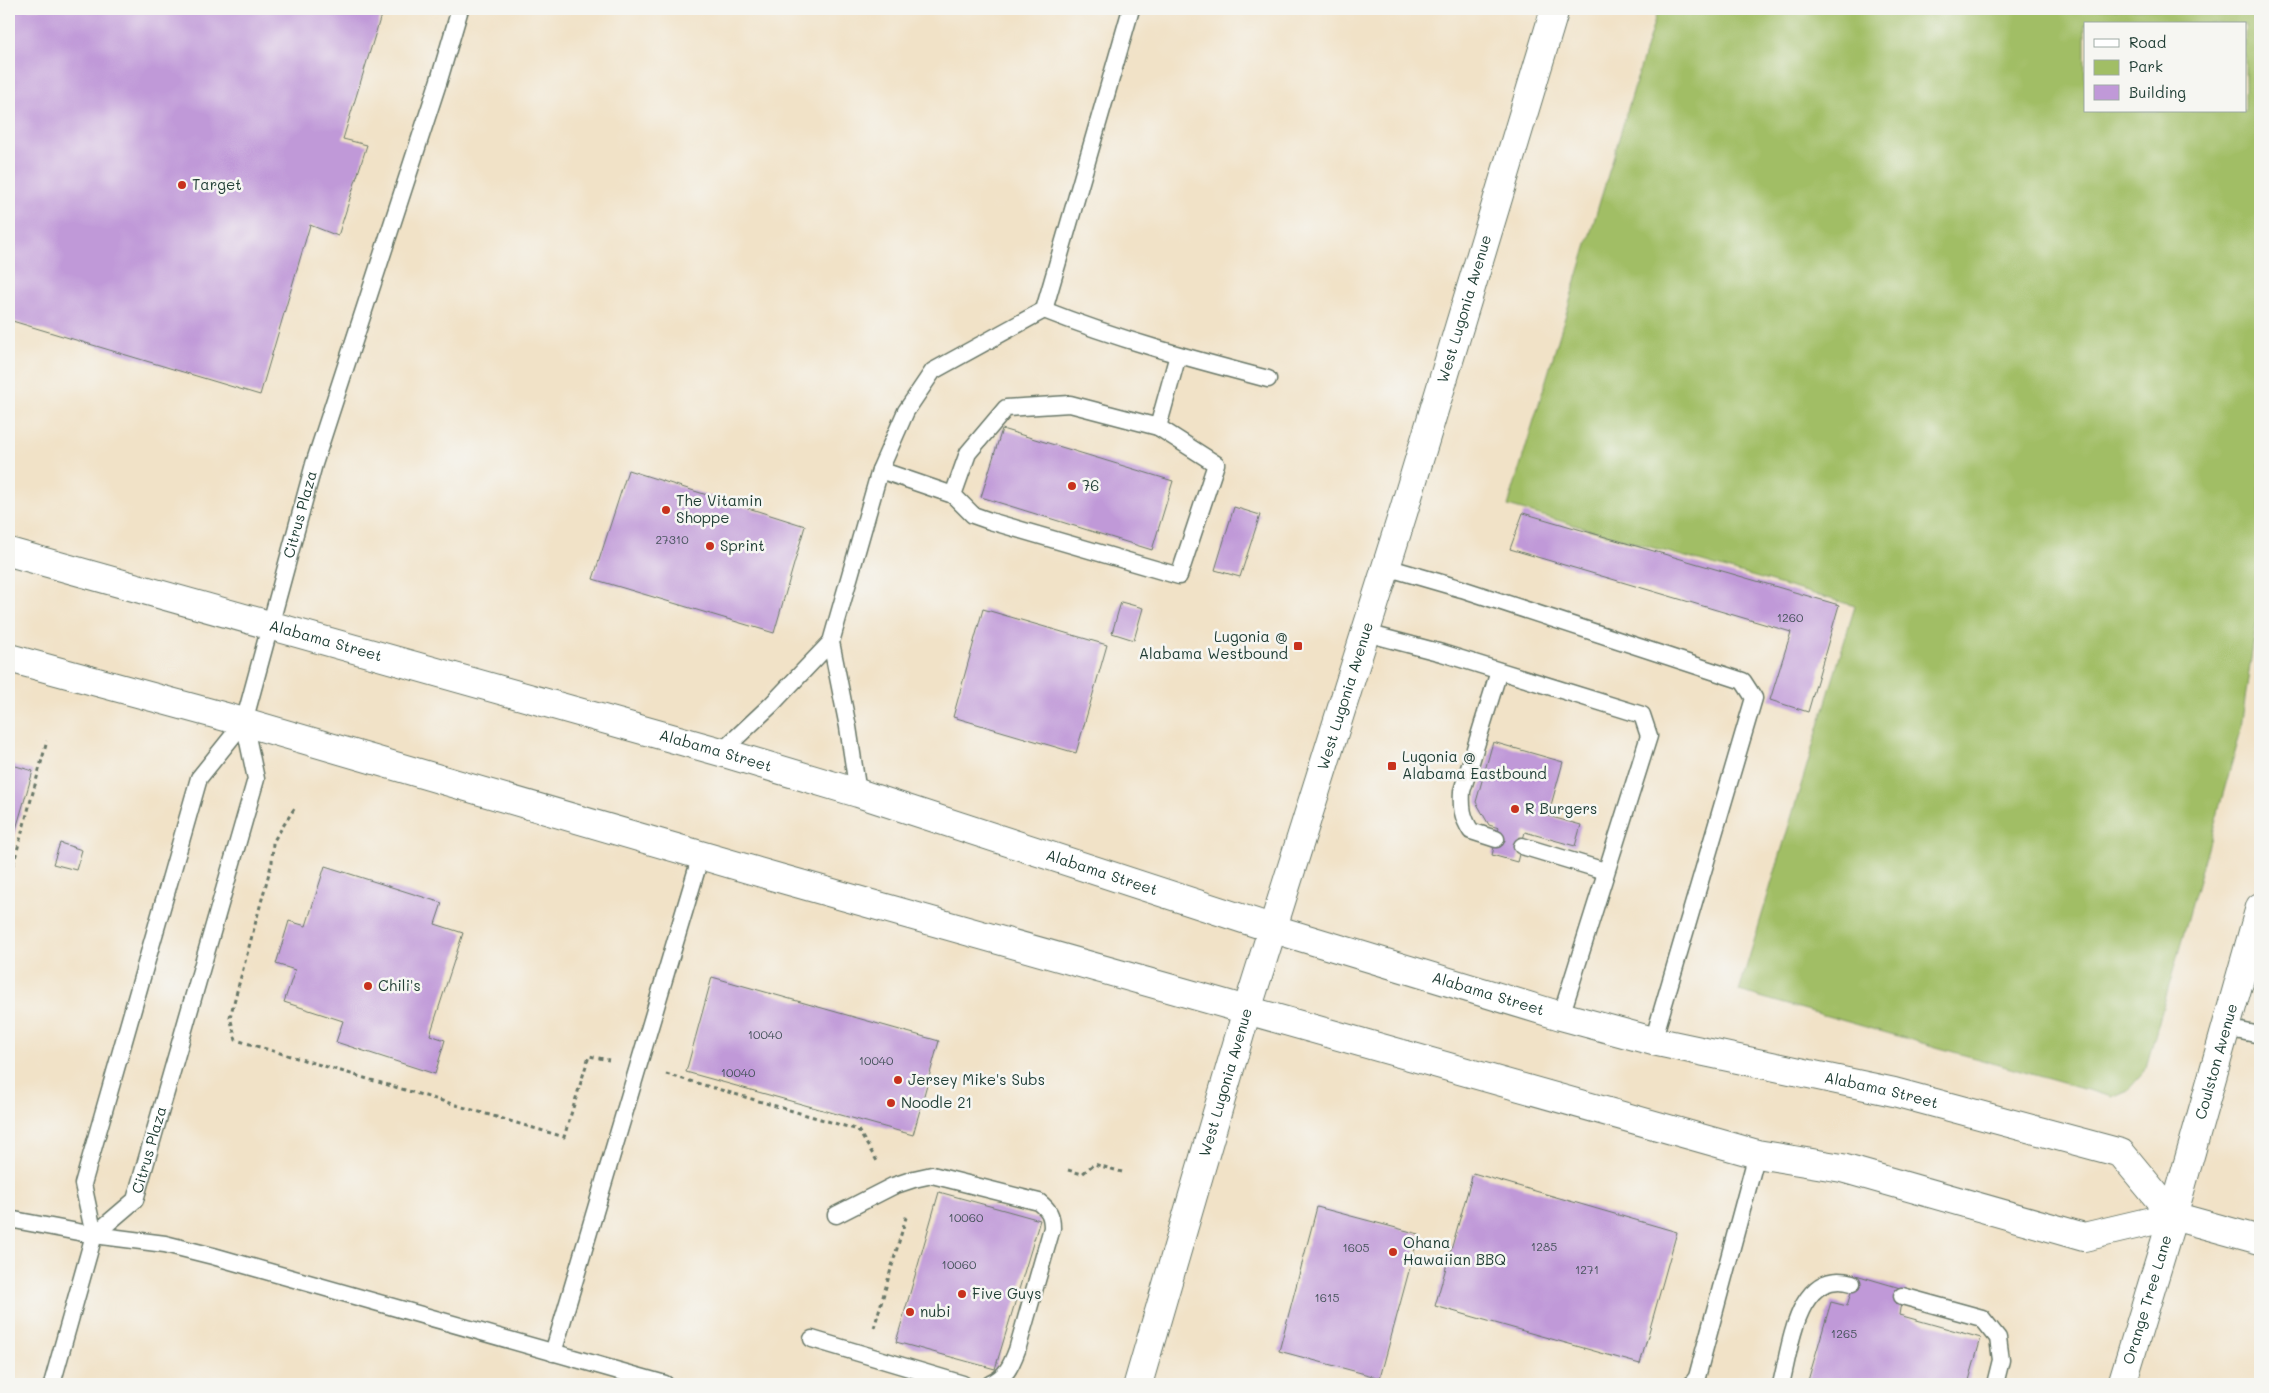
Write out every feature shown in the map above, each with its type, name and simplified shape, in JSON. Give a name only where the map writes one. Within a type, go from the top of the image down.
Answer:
[{"type":"main road","name":"West Lugonia Avenue","points":[[1138,1384],[1247,1010],[1366,633],[1556,9]]},
{"type":"main road","name":"Alabama Street","points":[[9,552],[722,752],[858,793],[1274,929],[1561,1016],[1652,1041],[1894,1092],[2121,1153],[2173,1216]]},
{"type":"main road","points":[[9,658],[244,722],[701,855],[1756,1154],[1842,1168],[2084,1237],[2173,1216],[2260,1240]]},
{"type":"main road","name":"Coulston Avenue","points":[[2173,1216],[2260,907]]},
{"type":"main road","name":"Orange Tree Lane","points":[[2122,1384],[2173,1216]]},
{"type":"lane","name":"Citrus Plaza","points":[[244,722],[256,779],[135,1200],[94,1235],[82,1184],[199,778],[244,722],[314,464],[439,80],[460,9]]},
{"type":"lane","points":[[858,793],[848,726],[831,642],[880,470],[906,411],[933,371],[1044,310],[1130,9]]},
{"type":"lane","points":[[1044,310],[1088,327],[1178,355],[1268,379]]},
{"type":"lane","points":[[1158,427],[1178,355]]},
{"type":"lane","points":[[880,470],[953,495],[973,515],[1179,576],[1216,464],[1158,427],[1070,404],[1006,408],[968,453],[953,495]]},
{"type":"lane","points":[[1386,567],[1462,589],[1743,681],[1754,698],[1652,1041]]},
{"type":"lane","points":[[1366,633],[1642,715],[1649,736],[1561,1016]]},
{"type":"lane","points":[[722,752],[831,642]]},
{"type":"lane","points":[[1496,839],[1471,831],[1464,819],[1461,804],[1462,791],[1499,671]]},
{"type":"lane","points":[[1522,846],[1605,871]]},
{"type":"lane","points":[[553,1353],[701,855]]},
{"type":"lane","points":[[2226,1028],[2260,1035]]},
{"type":"lane","points":[[1692,1384],[1698,1377],[1756,1154]]},
{"type":"lane","points":[[836,1215],[893,1186],[932,1175],[1039,1202],[1047,1209],[1052,1216],[1052,1228],[1017,1350],[1010,1370],[990,1384]]},
{"type":"lane","points":[[9,1219],[94,1235],[165,1244],[213,1256],[665,1384]]},
{"type":"lane","points":[[52,1384],[94,1235]]},
{"type":"lane","points":[[1781,1384],[1802,1305],[1821,1284],[1840,1280],[1852,1283]]},
{"type":"lane","points":[[1902,1296],[1982,1318],[1998,1338],[2001,1360],[1995,1384]]},
{"type":"lane","points":[[812,1339],[963,1384]]},
{"type":"path","points":[[9,880],[47,741]]},
{"type":"path","points":[[294,809],[273,842],[272,862],[230,1017],[236,1040],[564,1137],[589,1056],[638,1066],[858,1130],[908,1210],[871,1338],[854,1334],[850,1350]]},
{"type":"path","points":[[1068,1170],[1082,1174],[1094,1164],[1122,1172]]},
{"type":"green space","points":[[1658,9],[2260,9],[2260,607],[2240,734],[2145,1071],[2128,1090],[2112,1097],[1739,991],[1855,606],[1508,506]]},
{"type":"building","name":"Target","points":[[9,9],[383,9],[343,139],[367,145],[338,236],[310,225],[260,395],[9,320]]},
{"type":"building","points":[[1002,429],[1173,481],[1152,550],[981,497]]},
{"type":"building","points":[[628,470],[805,526],[774,633],[593,579]]},
{"type":"building","points":[[1234,507],[1260,515],[1240,577],[1215,570]]},
{"type":"building","points":[[1523,513],[1839,605],[1808,712],[1770,700],[1791,632],[1510,549]]},
{"type":"building","points":[[1121,602],[1143,608],[1134,640],[1112,633]]},
{"type":"building","points":[[983,609],[1107,645],[1076,753],[953,717]]},
{"type":"building","name":"R Burgers","points":[[1493,742],[1563,762],[1548,816],[1581,825],[1575,846],[1525,832],[1517,862],[1492,855],[1499,828],[1489,825],[1476,802]]},
{"type":"building","points":[[9,764],[33,771],[9,853]]},
{"type":"building","points":[[60,843],[82,850],[76,870],[53,864]]},
{"type":"building","name":"Chili's","points":[[325,866],[442,903],[435,924],[463,933],[430,1035],[445,1040],[435,1074],[336,1042],[343,1021],[284,1002],[295,970],[276,964],[289,921],[306,926]]},
{"type":"building","points":[[712,977],[939,1041],[913,1135],[686,1072]]},
{"type":"building","points":[[1473,1173],[1677,1232],[1640,1364],[1435,1306]]},
{"type":"building","points":[[939,1192],[1040,1220],[995,1369],[896,1342]]},
{"type":"building","points":[[1317,1207],[1419,1234],[1380,1378],[1279,1351]]},
{"type":"building","points":[[1856,1275],[1907,1290],[1902,1296],[1899,1315],[1981,1338],[1968,1384],[1807,1384],[1831,1302],[1847,1306]]},
{"type":"place","name":"Target","points":[[182,185]]},
{"type":"place","name":"76","points":[[1072,486]]},
{"type":"place","name":"The Vitamin Shoppe","points":[[666,510]]},
{"type":"place","name":"Sprint","points":[[710,546]]},
{"type":"place","name":"Lugonia @ Alabama Westbound","points":[[1298,646]]},
{"type":"place","name":"Lugonia @ Alabama Eastbound","points":[[1392,766]]},
{"type":"place","name":"R Burgers","points":[[1515,809]]},
{"type":"place","name":"Chili's","points":[[368,986]]},
{"type":"place","name":"Jersey Mike's Subs","points":[[898,1080]]},
{"type":"place","name":"Noodle 21","points":[[891,1103]]},
{"type":"place","name":"Ohana Hawaiian BBQ","points":[[1393,1252]]},
{"type":"place","name":"Five Guys","points":[[962,1294]]},
{"type":"place","name":"nubi","points":[[910,1312]]}]
